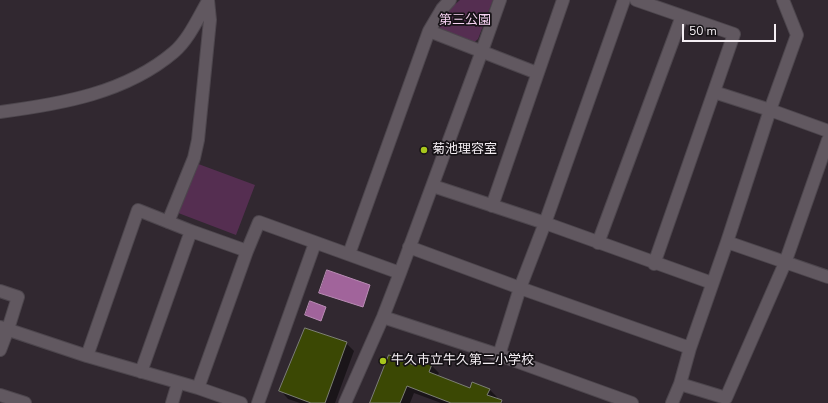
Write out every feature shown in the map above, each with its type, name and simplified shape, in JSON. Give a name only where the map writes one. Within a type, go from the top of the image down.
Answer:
[{"type":"street","points":[[349,254],[429,31],[442,9],[450,0]]},
{"type":"street","points":[[345,403],[384,317],[500,0]]},
{"type":"street","points":[[492,206],[563,0]]},
{"type":"street","points":[[499,355],[520,288],[545,223],[624,0]]},
{"type":"street","points":[[636,0],[734,34],[654,264]]},
{"type":"street","points":[[672,403],[680,384],[690,348],[727,242],[770,110],[797,36],[783,0]]},
{"type":"street","points":[[0,112],[32,108],[102,91],[126,83],[174,52],[188,36],[208,1]]},
{"type":"street","points":[[168,222],[194,158],[198,140],[210,20],[208,1]]},
{"type":"street","points":[[598,243],[682,16]]},
{"type":"street","points":[[429,31],[537,72]]},
{"type":"street","points":[[714,92],[828,131]]},
{"type":"street","points":[[680,384],[726,398],[785,263],[828,140]]},
{"type":"street","points":[[433,186],[545,223],[712,284]]},
{"type":"street","points":[[87,356],[138,210],[247,252]]},
{"type":"street","points":[[198,388],[259,222],[400,273]]},
{"type":"street","points":[[141,372],[191,231]]},
{"type":"street","points":[[727,242],[828,277]]},
{"type":"street","points":[[258,403],[315,243]]},
{"type":"street","points":[[409,247],[690,348]]},
{"type":"street","points":[[0,291],[18,297],[4,328],[0,350]]},
{"type":"street","points":[[384,317],[499,355],[632,403]]},
{"type":"street","points":[[4,328],[87,356],[198,388],[241,403]]},
{"type":"street","points":[[172,403],[178,383]]},
{"type":"street","points":[[0,395],[25,403]]},
{"type":"green space","name":"第三公園","points":[[460,0],[493,0],[478,39],[472,44],[440,33],[441,22],[445,14]]},
{"type":"green space","points":[[193,162],[255,185],[236,235],[173,211]]},
{"type":"shaded area","points":[[327,270],[370,285],[363,307],[319,293]]},
{"type":"shaded area","points":[[310,301],[326,307],[321,321],[305,315]]},
{"type":"building","points":[[305,328],[347,342],[325,403],[311,403],[279,391]]},
{"type":"building","points":[[389,355],[416,366],[419,359],[432,364],[429,372],[470,388],[472,382],[490,389],[487,395],[502,400],[501,403],[451,403],[407,386],[400,403],[370,403]]},
{"type":"place","name":"菊池理容室","points":[[424,150]]},
{"type":"place","name":"牛久市立牛久第二小学校","points":[[383,361]]}]
